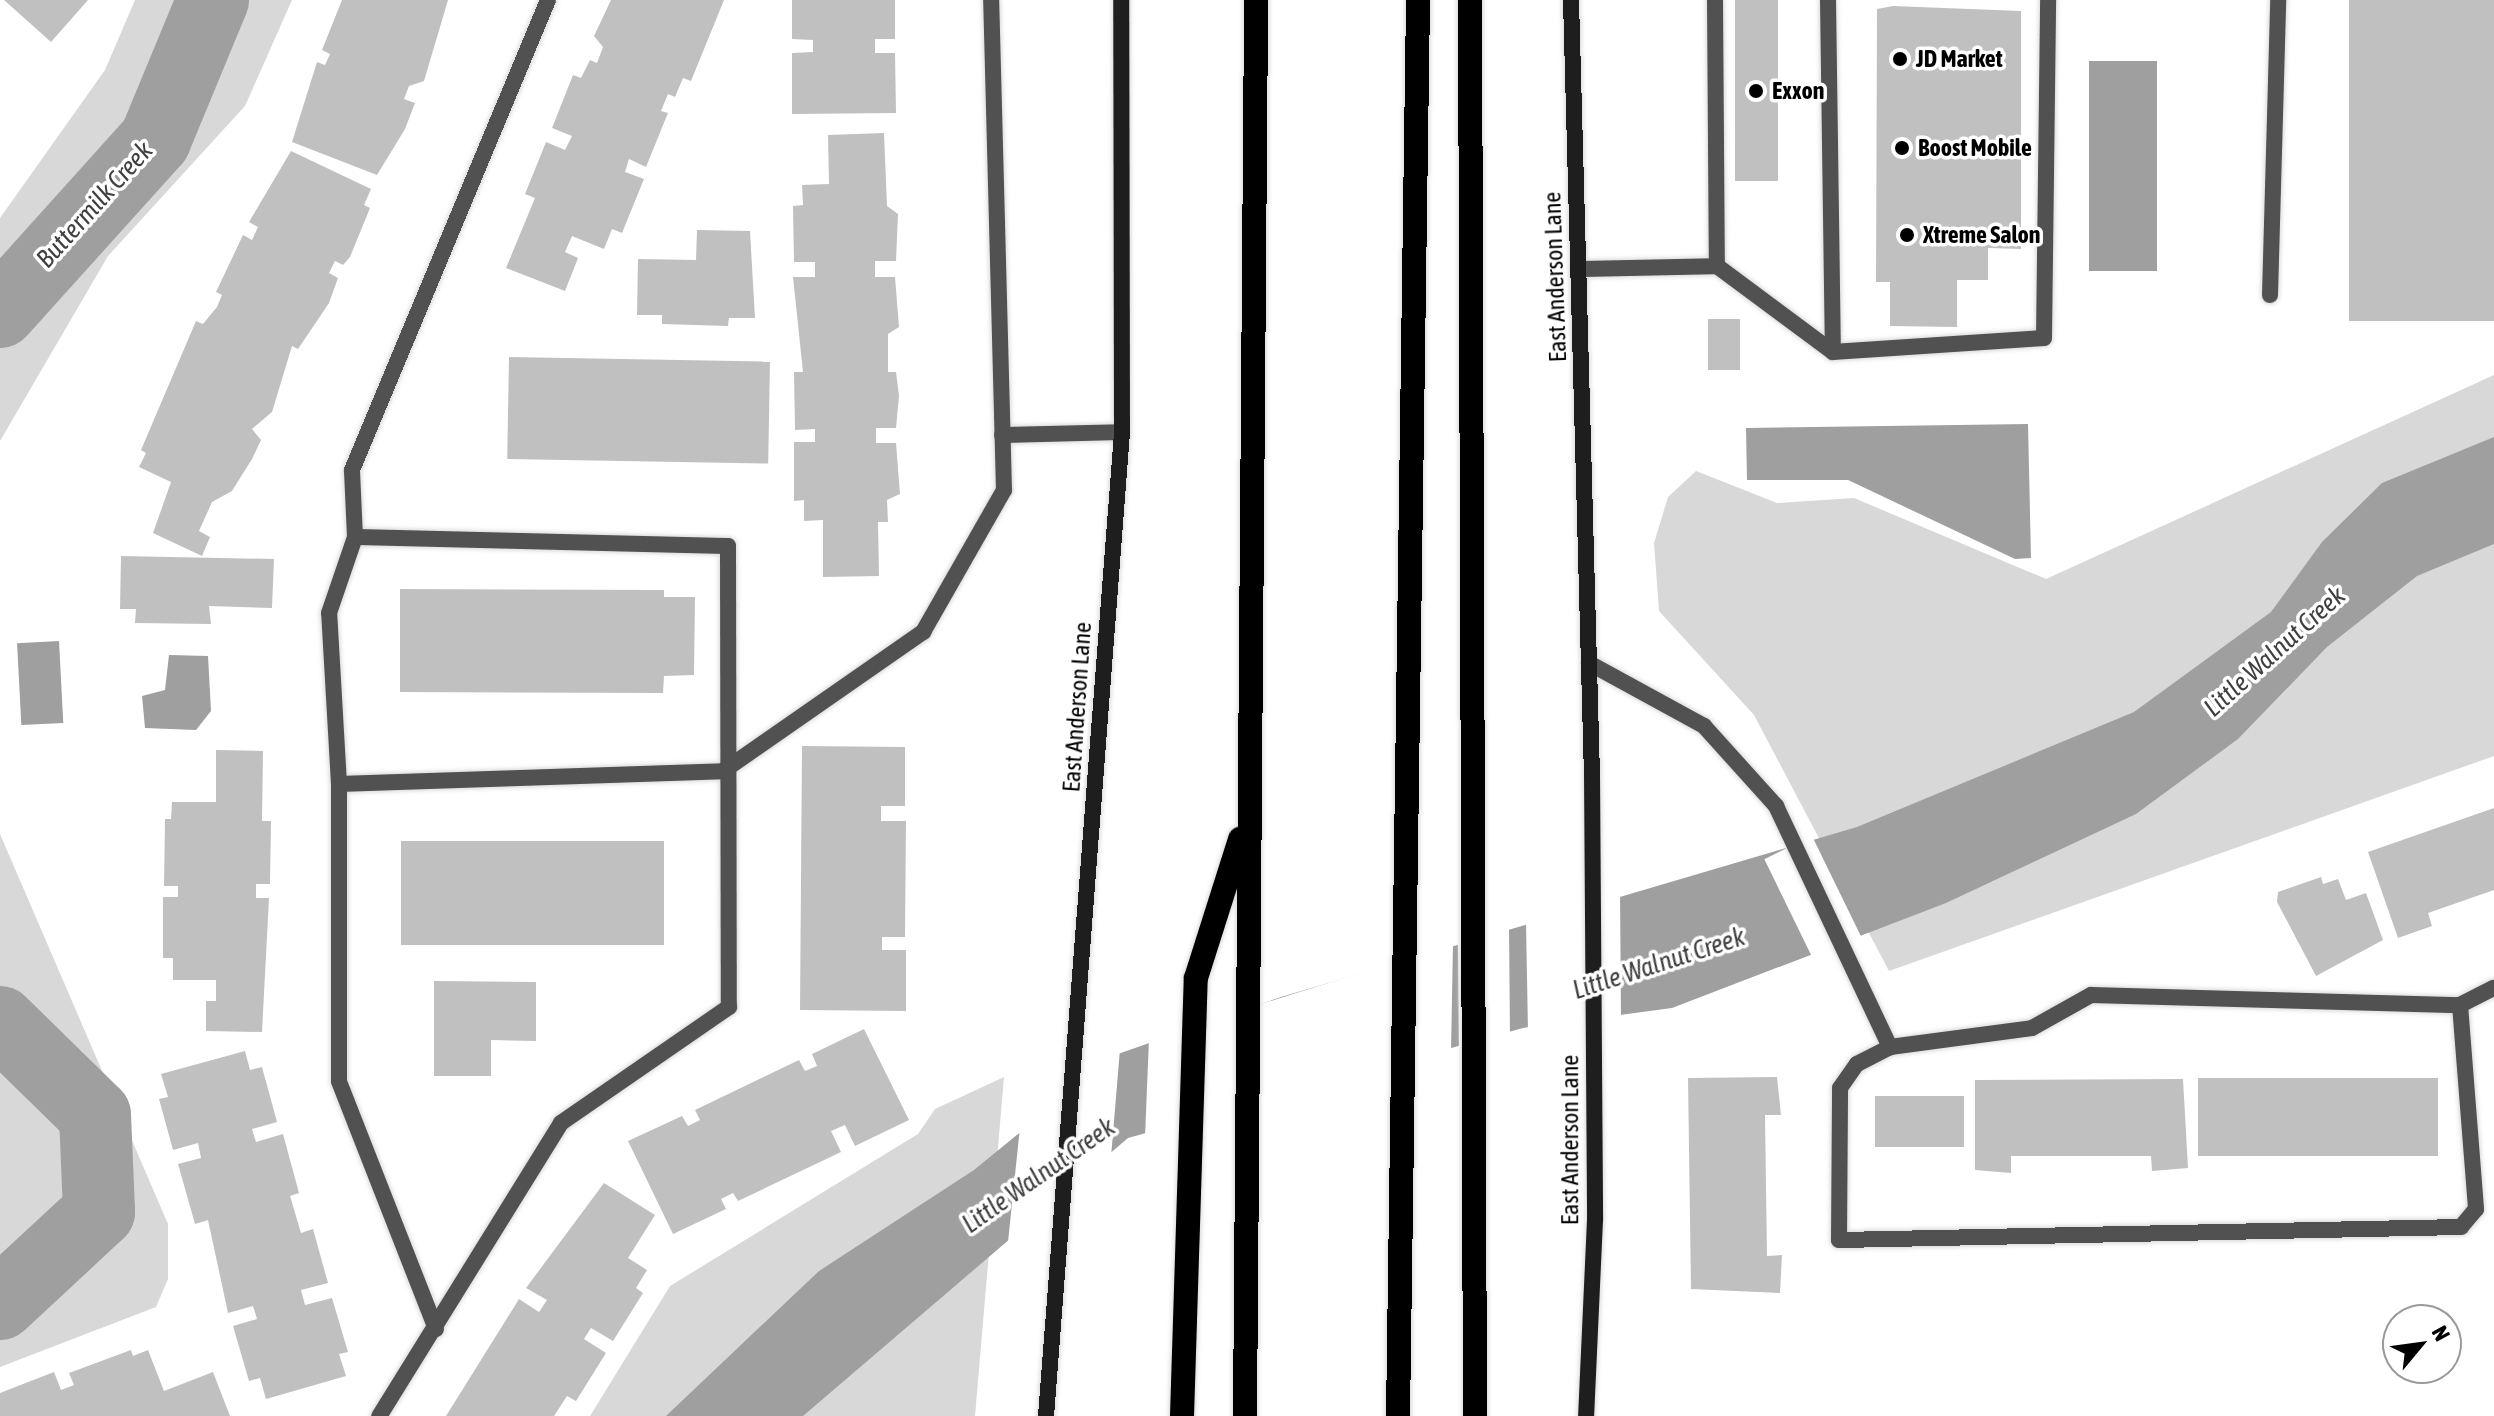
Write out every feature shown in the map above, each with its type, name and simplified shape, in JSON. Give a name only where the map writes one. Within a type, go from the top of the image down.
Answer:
[{"type":"highway","points":[[1245,1416],[1256,0]]},
{"type":"highway","points":[[1398,1416],[1406,636],[1418,0]]},
{"type":"highway","points":[[1470,0],[1468,637],[1475,1416]]},
{"type":"highway","points":[[1182,1416],[1196,978],[1248,814]]},
{"type":"main road","name":"East Anderson Lane","points":[[1047,1409],[1122,432],[1121,0]]},
{"type":"main road","name":"East Anderson Lane","points":[[1571,0],[1592,774],[1595,1220],[1586,1416]]},
{"type":"lane","points":[[436,1329],[339,1081],[339,784],[329,613],[355,537],[352,470],[548,0]]},
{"type":"lane","points":[[339,784],[723,771],[923,632],[1004,490],[991,0]]},
{"type":"lane","points":[[1715,0],[1717,266]]},
{"type":"lane","points":[[1828,0],[1833,352]]},
{"type":"lane","points":[[1578,269],[1717,266],[1833,352],[2044,338],[2048,0]]},
{"type":"lane","points":[[2270,295],[2278,0]]},
{"type":"lane","points":[[1002,435],[1122,432]]},
{"type":"lane","points":[[355,537],[728,546],[723,771],[729,1007],[561,1123],[436,1329],[379,1416]]},
{"type":"lane","points":[[1589,663],[1704,726],[1776,806],[1890,1047]]},
{"type":"lane","points":[[2460,1005],[2476,1209],[2461,1227],[1839,1240],[1840,1088],[1857,1064],[1890,1047],[2032,1028],[2091,995],[2460,1005],[2494,988]]},
{"type":"shaded area","points":[[135,0],[292,0],[245,106],[108,256],[0,441],[0,218],[105,70]]},
{"type":"shaded area","points":[[2494,375],[2494,756],[1889,971],[1754,715],[1659,611],[1654,543],[1668,497],[1696,471],[1777,503],[1854,498],[2046,579]]},
{"type":"shaded area","points":[[0,834],[168,1224],[168,1279],[156,1307],[0,1367]]},
{"type":"shaded area","points":[[1004,1077],[975,1416],[590,1416],[670,1286],[918,1134],[935,1109]]},
{"type":"water","points":[[2089,61],[2157,61],[2157,271],[2089,271]]},
{"type":"water","points":[[2028,424],[2031,558],[2015,559],[1848,480],[1747,480],[1746,428]]},
{"type":"water","name":"Little Walnut Creek","points":[[2494,437],[2494,544],[2417,576],[2327,647],[2238,739],[2136,814],[1946,903],[1672,1008],[1523,1028],[1128,1138],[803,1416],[666,1416],[819,1271],[974,1170],[1115,1055],[1281,997],[1857,827],[2134,712],[2271,612],[2322,542],[2382,483]]},
{"type":"water","points":[[59,641],[63,723],[21,725],[17,643]]},
{"type":"water","points":[[169,655],[208,656],[211,711],[196,730],[145,728],[142,696],[165,690]]},
{"type":"pier","points":[[1812,836],[1862,939],[1815,963],[1764,859]]},
{"type":"pier","points":[[1620,891],[1621,1019],[1528,1031],[1526,923]]},
{"type":"pier","points":[[1509,928],[1510,1036],[1459,1050],[1458,942]]},
{"type":"pier","points":[[1453,944],[1451,1052],[1145,1137],[1149,1039]]},
{"type":"pier","points":[[1120,1049],[1111,1157],[1008,1242],[1020,1127]]},
{"type":"building","points":[[4,0],[88,0],[51,42]]},
{"type":"building","points":[[342,0],[448,0],[424,81],[409,86],[404,99],[415,103],[405,129],[377,175],[292,142],[317,62],[325,65],[330,54],[322,50]]},
{"type":"building","points":[[611,0],[724,0],[691,81],[683,78],[675,97],[668,94],[661,111],[668,113],[646,167],[629,159],[625,172],[644,179],[622,233],[612,229],[604,249],[572,236],[565,252],[578,258],[565,291],[506,268],[535,198],[525,194],[546,142],[565,150],[572,136],[552,128],[573,75],[581,78],[590,60],[597,63],[603,47],[594,36]]},
{"type":"building","points":[[792,0],[895,0],[895,39],[875,39],[875,53],[895,53],[896,113],[792,114],[792,53],[813,52],[813,40],[792,39]]},
{"type":"building","name":"Exxon","points":[[1735,0],[1778,0],[1778,181],[1735,181]]},
{"type":"building","points":[[2349,0],[2494,0],[2494,321],[2349,321]]},
{"type":"building","points":[[1893,6],[2021,11],[2021,249],[1988,248],[1988,280],[1957,280],[1957,327],[1890,326],[1890,282],[1876,282],[1877,9]]},
{"type":"building","points":[[884,133],[887,206],[898,214],[896,261],[875,261],[875,277],[895,277],[899,327],[888,334],[888,372],[896,372],[899,396],[896,428],[876,428],[876,443],[896,443],[900,494],[887,500],[888,522],[878,522],[879,576],[823,577],[823,520],[804,521],[804,500],[794,501],[794,442],[815,442],[815,429],[795,430],[794,372],[803,372],[793,277],[815,277],[815,262],[794,262],[793,206],[803,205],[802,185],[829,184],[828,135]]},
{"type":"building","points":[[291,151],[371,189],[364,205],[370,208],[350,257],[343,265],[335,261],[329,273],[338,278],[329,303],[298,349],[292,346],[272,412],[252,429],[261,440],[252,459],[232,491],[212,502],[199,531],[210,537],[202,556],[153,533],[171,482],[139,467],[146,453],[141,450],[196,321],[203,324],[217,307],[222,295],[216,292],[243,235],[252,240],[258,227],[249,222]]},
{"type":"building","points":[[697,230],[750,231],[755,318],[729,318],[728,326],[662,324],[662,315],[637,315],[638,259],[696,260]]},
{"type":"building","points":[[1708,319],[1740,319],[1740,370],[1708,370]]},
{"type":"building","points":[[509,357],[770,362],[768,464],[507,459]]},
{"type":"building","points":[[121,556],[274,559],[272,608],[209,606],[211,624],[135,623],[136,609],[120,609]]},
{"type":"building","points":[[400,589],[664,590],[664,597],[695,597],[694,675],[664,676],[663,693],[400,692]]},
{"type":"building","points":[[802,746],[905,747],[905,806],[881,806],[881,821],[906,821],[905,937],[882,937],[882,950],[906,950],[906,1011],[800,1010]]},
{"type":"building","points":[[216,750],[263,751],[262,821],[271,821],[270,884],[256,884],[256,898],[269,898],[262,1032],[206,1031],[206,1001],[216,1001],[216,980],[173,980],[173,958],[163,958],[163,897],[178,897],[178,886],[164,886],[165,819],[171,819],[172,802],[216,802]]},
{"type":"building","points":[[2494,808],[2494,890],[2428,913],[2432,926],[2398,938],[2368,852]]},
{"type":"building","points":[[401,841],[664,841],[664,945],[401,945]]},
{"type":"building","points":[[2321,877],[2323,884],[2338,879],[2346,900],[2366,893],[2383,940],[2316,976],[2277,902],[2278,892]]},
{"type":"building","points":[[434,981],[536,982],[536,1041],[491,1040],[491,1076],[434,1076]]},
{"type":"building","points":[[864,1029],[909,1120],[855,1146],[845,1125],[831,1131],[841,1152],[738,1201],[733,1193],[721,1199],[726,1209],[673,1234],[628,1141],[682,1116],[688,1126],[700,1120],[695,1110],[799,1060],[805,1071],[817,1066],[812,1054]]},
{"type":"building","points":[[245,1051],[250,1070],[262,1067],[277,1122],[252,1129],[256,1142],[283,1134],[299,1193],[290,1196],[301,1233],[313,1229],[328,1283],[301,1290],[305,1305],[332,1298],[348,1352],[339,1354],[346,1376],[266,1399],[260,1378],[249,1381],[233,1326],[257,1319],[253,1306],[228,1313],[208,1220],[195,1224],[178,1164],[201,1158],[198,1143],[173,1150],[159,1099],[168,1097],[161,1074]]},
{"type":"building","points":[[1777,1077],[1781,1115],[1765,1115],[1767,1256],[1782,1255],[1780,1293],[1691,1289],[1688,1078]]},
{"type":"building","points":[[2198,1078],[2438,1078],[2438,1156],[2198,1156]]},
{"type":"building","points":[[2183,1079],[2188,1168],[2152,1171],[2151,1156],[2011,1156],[2011,1173],[1975,1170],[1975,1080]]},
{"type":"building","points":[[1875,1096],[1964,1096],[1964,1147],[1875,1147]]},
{"type":"building","points":[[604,1183],[655,1215],[628,1258],[647,1270],[636,1288],[643,1293],[613,1341],[591,1328],[584,1339],[606,1353],[576,1401],[567,1396],[554,1416],[446,1416],[519,1299],[539,1312],[547,1300],[526,1288]]},
{"type":"building","points":[[131,1350],[133,1356],[148,1350],[164,1391],[213,1372],[230,1416],[0,1416],[0,1393],[54,1372],[61,1390],[74,1385],[69,1373]]},
{"type":"waterway","name":"Buttermilk Creek","points":[[0,312],[155,140],[213,0]]},
{"type":"waterway","name":"Buttermilk Creek","points":[[0,1022],[95,1115],[99,1212],[0,1304]]},
{"type":"place","name":"JD Market","points":[[1900,59]]},
{"type":"place","name":"Exxon","points":[[1756,91]]},
{"type":"place","name":"Boost Mobile","points":[[1902,148]]},
{"type":"place","name":"Xtreme Salon","points":[[1907,235]]}]
